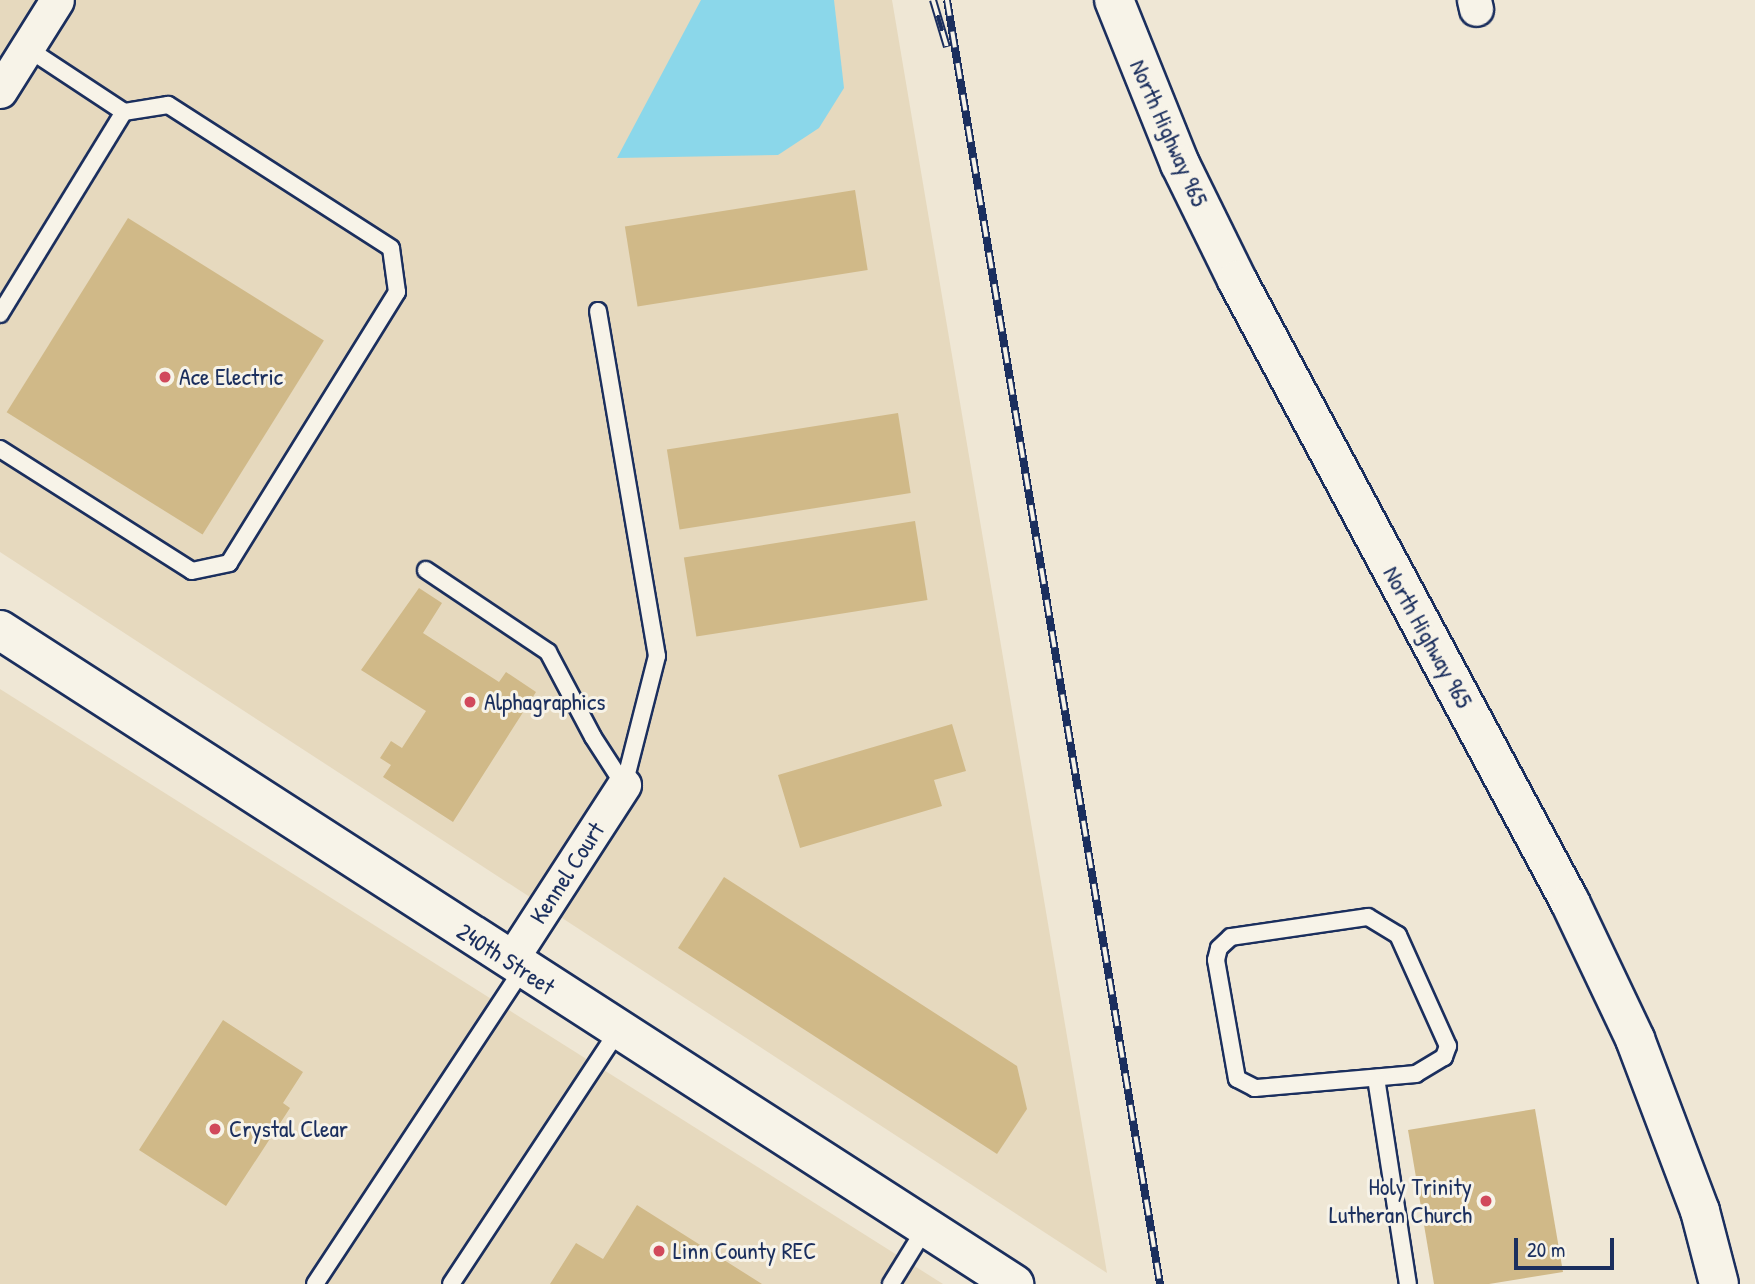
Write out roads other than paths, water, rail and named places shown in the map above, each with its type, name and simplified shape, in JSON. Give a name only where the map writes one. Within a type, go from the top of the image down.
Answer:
[{"type":"street","points":[[0,91],[57,0]]},
{"type":"street","name":"North Highway 965","points":[[1114,0],[1180,163],[1237,280],[1563,890],[1636,1039],[1695,1198],[1719,1284]]},
{"type":"street","name":"240th Street","points":[[0,630],[516,966],[1014,1284]]},
{"type":"street","name":"Kennel Court","points":[[516,966],[624,785]]},
{"type":"lane","points":[[0,449],[192,571],[229,563],[397,292],[391,248],[168,105],[124,112],[27,48]]},
{"type":"lane","points":[[0,314],[124,112]]},
{"type":"lane","points":[[598,311],[657,656],[624,785]]},
{"type":"lane","points":[[426,570],[548,652],[593,737],[624,785]]},
{"type":"lane","points":[[1368,917],[1384,922],[1398,935],[1448,1046],[1444,1057],[1416,1074],[1376,1078],[1255,1088],[1237,1079],[1216,960],[1219,948],[1231,937],[1368,917]]},
{"type":"lane","points":[[315,1284],[516,966]]},
{"type":"lane","points":[[451,1284],[618,1031]]},
{"type":"lane","points":[[1376,1078],[1408,1284]]},
{"type":"lane","points":[[891,1284],[926,1227]]},
{"type":"water","points":[[701,0],[834,0],[844,88],[819,128],[778,155],[617,158]]},
{"type":"railway","points":[[933,0],[947,47]]},
{"type":"railway","points":[[947,0],[1160,1284]]},
{"type":"place","name":"Ace Electric","points":[[165,377]]},
{"type":"place","name":"Alphagraphics","points":[[470,702]]},
{"type":"place","name":"Crystal Clear","points":[[215,1129]]},
{"type":"place","name":"Holy Trinity Lutheran Church","points":[[1486,1201]]},
{"type":"place","name":"Linn County REC","points":[[659,1251]]}]
